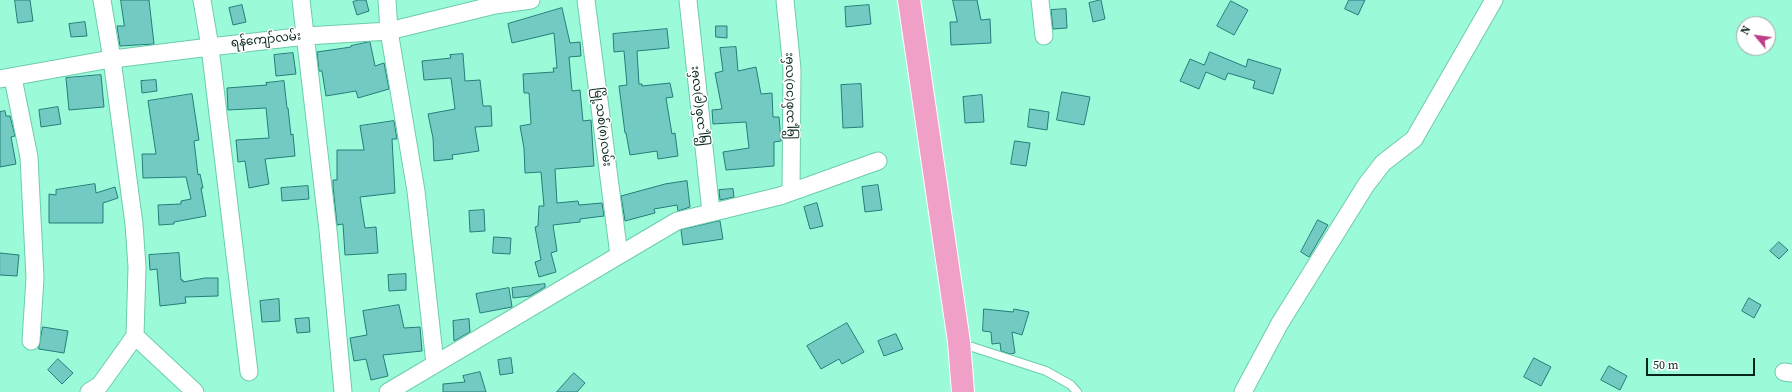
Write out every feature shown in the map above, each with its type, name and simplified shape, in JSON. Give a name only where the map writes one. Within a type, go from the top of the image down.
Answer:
[{"type":"highway","points":[[909,0],[959,342],[963,392]]},
{"type":"street","points":[[88,392],[100,385],[135,336],[137,267],[134,224],[112,59],[102,0]]},
{"type":"street","points":[[202,0],[210,47],[249,372]]},
{"type":"street","points":[[301,0],[328,230],[343,392]]},
{"type":"street","points":[[387,0],[389,31],[416,191],[435,364]]},
{"type":"street","name":"ရန်ကျော်လမ်း","points":[[7,78],[112,59],[306,36],[389,31],[495,3],[531,0]]},
{"type":"street","name":"မြို့သစ်(၈)လမ်း","points":[[586,0],[619,255]]},
{"type":"street","name":"မြို့သစ်(၉)လမ်း","points":[[688,0],[711,212]]},
{"type":"street","name":"မြို့သစ်(၁၀)လမ်း","points":[[785,0],[792,69],[791,192]]},
{"type":"street","points":[[1040,0],[1044,36]]},
{"type":"street","points":[[1243,392],[1280,323],[1366,185],[1383,163],[1414,139],[1494,0]]},
{"type":"street","points":[[7,78],[29,157],[35,278],[31,341]]},
{"type":"street","points":[[388,392],[677,221],[791,192],[878,161]]},
{"type":"street","points":[[135,336],[195,392]]},
{"type":"lane","points":[[959,342],[1046,371],[1070,385],[1077,392]]},
{"type":"building","points":[[15,0],[30,0],[33,21],[18,23]]},
{"type":"building","points":[[121,0],[149,0],[154,44],[120,46],[117,26],[124,26]]},
{"type":"building","points":[[366,0],[369,11],[357,15],[353,2]]},
{"type":"building","points":[[953,0],[977,0],[981,20],[990,19],[991,43],[951,45],[950,22],[957,22]]},
{"type":"building","points":[[1101,0],[1105,19],[1093,22],[1089,3]]},
{"type":"building","points":[[1349,0],[1365,0],[1358,15],[1345,9]]},
{"type":"building","points":[[1231,1],[1248,10],[1234,35],[1217,26]]},
{"type":"building","points":[[242,5],[246,22],[233,25],[229,8]]},
{"type":"building","points":[[869,5],[871,24],[846,27],[845,7]]},
{"type":"building","points":[[562,8],[570,43],[580,42],[581,56],[569,57],[572,91],[580,90],[583,121],[591,120],[594,166],[555,169],[557,203],[578,201],[579,205],[602,203],[604,216],[580,219],[580,222],[553,225],[557,251],[551,253],[556,272],[539,277],[535,262],[541,260],[535,227],[538,226],[539,206],[544,206],[541,172],[525,173],[524,148],[520,126],[531,124],[529,93],[524,93],[523,74],[554,72],[553,68],[557,68],[554,33],[512,43],[508,24]]},
{"type":"building","points":[[1066,9],[1067,28],[1053,29],[1051,10]]},
{"type":"building","points":[[85,22],[87,36],[71,37],[69,24]]},
{"type":"building","points":[[716,26],[727,26],[727,38],[716,37]]},
{"type":"building","points":[[667,29],[669,48],[637,51],[639,84],[642,84],[642,86],[670,83],[673,97],[666,98],[672,134],[675,133],[678,156],[658,159],[657,151],[630,155],[625,133],[619,86],[627,85],[624,51],[614,52],[613,34]]},
{"type":"building","points":[[370,42],[375,66],[384,63],[389,89],[358,98],[356,91],[326,96],[322,71],[319,71],[317,52],[351,47]]},
{"type":"building","points":[[736,47],[738,71],[756,67],[761,94],[772,93],[773,117],[779,117],[781,141],[774,142],[774,166],[726,170],[723,152],[749,148],[746,122],[713,124],[712,110],[722,109],[715,73],[723,71],[720,48]]},
{"type":"building","points":[[1210,52],[1246,67],[1248,59],[1281,69],[1273,94],[1253,88],[1255,81],[1228,73],[1225,80],[1206,72],[1199,89],[1180,81],[1190,59],[1204,65]]},
{"type":"building","points":[[293,53],[296,74],[276,76],[274,55]]},
{"type":"building","points":[[463,54],[465,81],[480,80],[483,106],[491,106],[492,126],[475,127],[479,151],[452,155],[453,159],[434,161],[433,138],[428,114],[455,109],[451,78],[424,80],[422,61],[451,58],[450,55]]},
{"type":"building","points":[[101,75],[104,107],[69,110],[66,78]]},
{"type":"building","points":[[156,80],[157,91],[142,93],[141,81]]},
{"type":"building","points":[[284,81],[291,135],[293,134],[295,156],[265,159],[269,184],[249,188],[245,161],[238,162],[236,140],[269,138],[266,108],[228,110],[227,88],[267,85],[266,83]]},
{"type":"building","points":[[861,84],[863,127],[843,128],[841,85]]},
{"type":"building","points":[[1062,92],[1090,97],[1084,125],[1057,120]]},
{"type":"building","points":[[192,94],[199,140],[194,141],[198,175],[200,174],[203,188],[201,188],[206,216],[174,222],[174,224],[159,225],[158,205],[181,204],[181,201],[191,199],[186,177],[143,178],[142,154],[156,154],[148,101]]},
{"type":"building","points":[[982,95],[984,122],[965,123],[963,97]]},
{"type":"building","points":[[58,107],[61,124],[41,127],[39,110]]},
{"type":"building","points":[[1030,109],[1049,112],[1047,130],[1028,127]]},
{"type":"building","points":[[5,111],[6,116],[10,116],[15,136],[11,137],[16,164],[0,167],[0,112]]},
{"type":"building","points":[[394,121],[397,139],[392,139],[395,193],[360,197],[365,228],[376,227],[378,253],[345,255],[343,224],[337,225],[333,186],[333,180],[337,180],[337,150],[364,150],[360,126]]},
{"type":"building","points":[[1015,141],[1030,143],[1026,166],[1011,164]]},
{"type":"building","points":[[687,181],[690,207],[678,211],[677,205],[654,209],[655,213],[625,221],[621,196],[665,184]]},
{"type":"building","points":[[95,184],[96,193],[115,187],[118,198],[103,203],[103,223],[49,223],[49,194],[56,195],[56,190]]},
{"type":"building","points":[[878,185],[882,210],[865,212],[862,187]]},
{"type":"building","points":[[308,186],[309,199],[282,201],[281,188]]},
{"type":"building","points":[[733,189],[734,197],[720,200],[719,190]]},
{"type":"building","points":[[817,203],[823,226],[810,229],[804,207]]},
{"type":"building","points":[[484,210],[485,231],[470,232],[469,211]]},
{"type":"building","points":[[1318,220],[1328,225],[1309,257],[1301,252]]},
{"type":"building","points":[[720,221],[723,239],[683,245],[681,230]]},
{"type":"building","points":[[494,237],[511,238],[510,254],[493,253]]},
{"type":"building","points":[[1779,242],[1788,250],[1779,259],[1770,251]]},
{"type":"building","points":[[0,253],[19,255],[17,276],[0,275]]},
{"type":"building","points":[[179,253],[181,280],[183,280],[183,282],[205,278],[218,278],[218,296],[185,297],[186,303],[160,306],[157,269],[150,270],[149,255]]},
{"type":"building","points":[[406,274],[406,290],[389,291],[388,275]]},
{"type":"building","points":[[545,284],[545,287],[530,296],[513,298],[512,288]]},
{"type":"building","points":[[509,288],[512,307],[480,313],[476,294]]},
{"type":"building","points":[[1749,298],[1761,305],[1754,318],[1742,311]]},
{"type":"building","points":[[279,299],[280,321],[262,322],[260,301]]},
{"type":"building","points":[[399,305],[404,328],[420,327],[422,351],[383,355],[388,376],[371,380],[366,359],[354,361],[350,338],[367,335],[363,311]]},
{"type":"building","points":[[984,309],[1013,312],[1014,309],[1029,312],[1022,335],[1012,332],[1015,353],[1010,354],[1001,351],[1000,343],[992,344],[991,332],[983,331]]},
{"type":"building","points":[[309,318],[310,332],[297,333],[295,319]]},
{"type":"building","points":[[469,319],[470,332],[454,341],[453,321]]},
{"type":"building","points":[[847,323],[864,352],[842,364],[839,359],[821,369],[807,346]]},
{"type":"building","points":[[43,327],[68,331],[64,353],[39,349]]},
{"type":"building","points":[[896,334],[903,349],[884,356],[878,341]]},
{"type":"building","points":[[511,358],[513,373],[500,375],[498,360]]},
{"type":"building","points":[[1534,358],[1551,367],[1541,386],[1524,377]]},
{"type":"building","points":[[58,359],[73,373],[62,384],[48,370]]},
{"type":"building","points":[[1609,366],[1627,376],[1620,390],[1601,380]]},
{"type":"building","points":[[480,372],[486,392],[443,392],[443,384],[465,382],[463,376]]},
{"type":"building","points":[[574,373],[585,383],[577,392],[557,392]]}]
